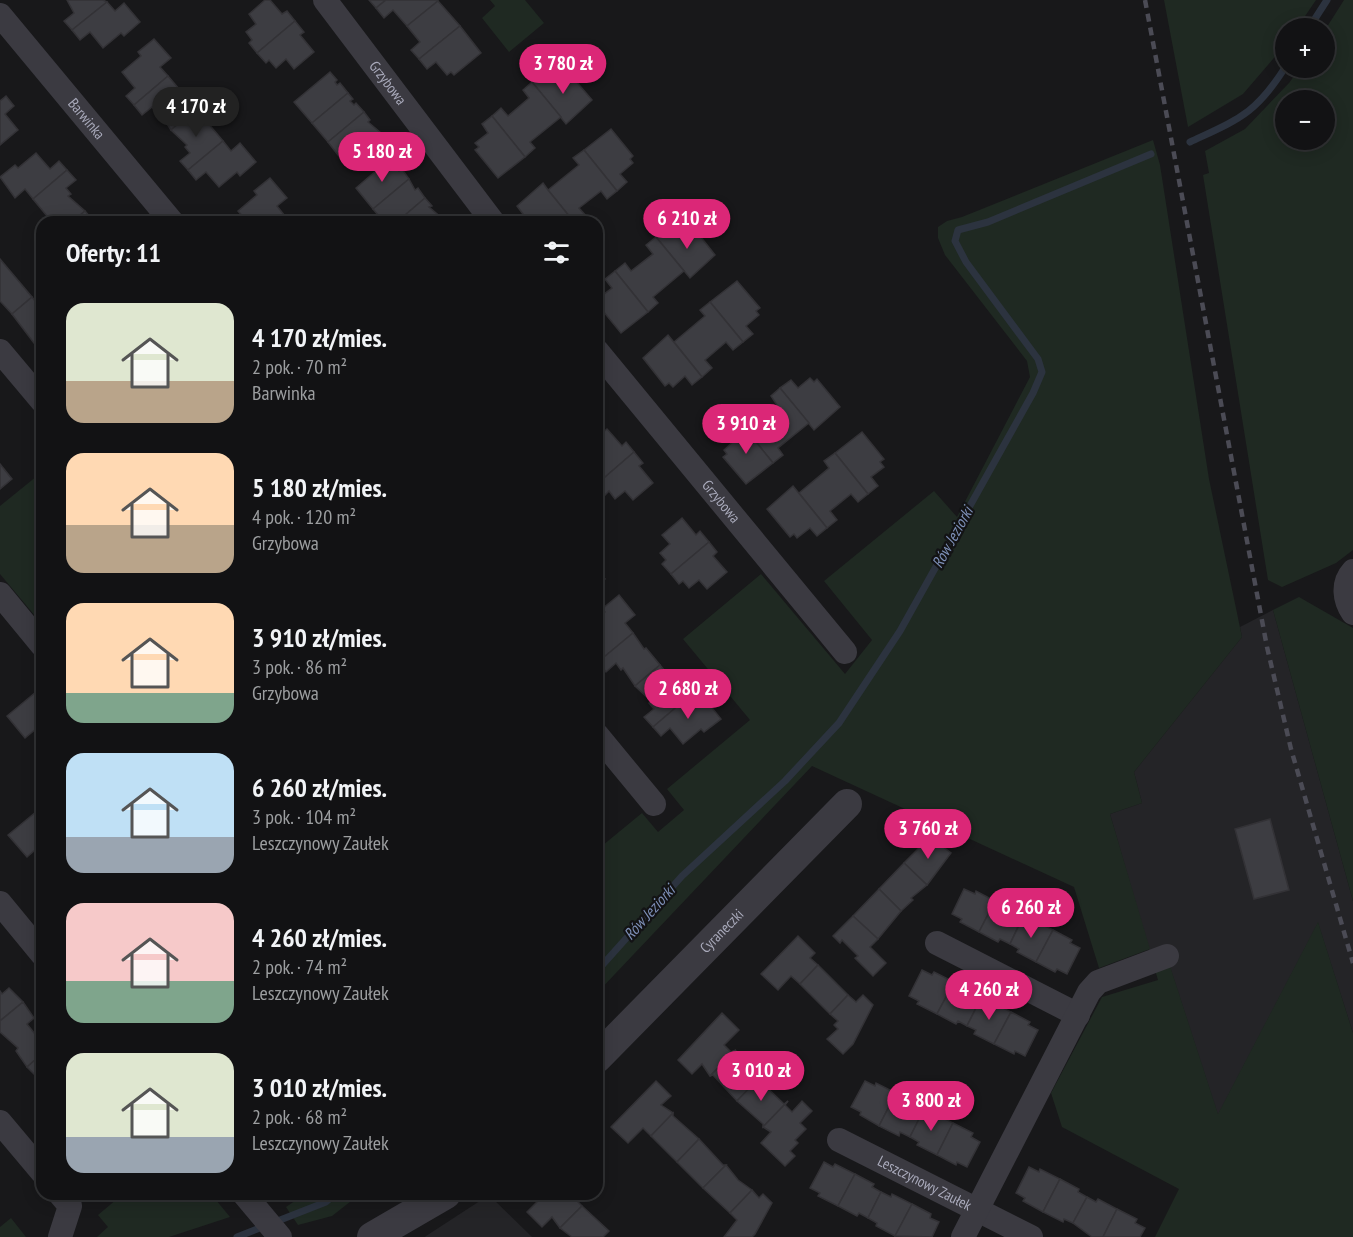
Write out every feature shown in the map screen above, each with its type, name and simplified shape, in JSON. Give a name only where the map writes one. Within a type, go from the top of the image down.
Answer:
[{"type":"street","name":"Grzybowa","points":[[325,0],[487,216]]},
{"type":"street","name":"Barwinka","points":[[0,15],[167,216]]},
{"type":"street","points":[[0,351],[36,394]]},
{"type":"street","name":"Grzybowa","points":[[603,358],[845,652]]},
{"type":"street","points":[[1349,575],[1347,598],[1353,613]]},
{"type":"street","points":[[0,594],[36,638]]},
{"type":"street","points":[[603,742],[654,804]]},
{"type":"street","name":"Cyraneczki","points":[[603,1052],[847,804]]},
{"type":"street","points":[[0,903],[36,947]]},
{"type":"street","points":[[937,943],[1078,1015]]},
{"type":"street","name":"Leszczynowy Zaułek","points":[[963,1237],[1078,1015],[1098,982],[1167,956]]},
{"type":"street","points":[[0,1122],[36,1165]]},
{"type":"street","name":"Leszczynowy Zaułek","points":[[839,1140],[1031,1237]]},
{"type":"street","points":[[60,1237],[70,1206],[65,1200]]},
{"type":"street","points":[[372,1237],[436,1200]]},
{"type":"street","points":[[250,1201],[278,1234]]},
{"type":"shaded area","points":[[490,0],[525,0],[544,23],[509,52],[482,18],[495,6]]},
{"type":"shaded area","points":[[1164,0],[1316,0],[1304,18],[1275,18],[1275,57],[1243,94],[1188,127]]},
{"type":"shaded area","points":[[1344,0],[1353,0],[1353,550],[1336,563],[1282,587],[1268,580],[1203,175],[1209,173],[1205,151],[1245,129],[1275,98],[1275,150],[1335,150],[1335,90],[1282,90],[1293,78],[1335,78],[1335,18],[1333,18]]},
{"type":"shaded area","points":[[1153,140],[1160,165],[1209,479],[1242,637],[1134,772],[1142,803],[1110,814],[1150,949],[1099,968],[1074,887],[812,766],[603,987],[603,845],[642,813],[658,832],[684,810],[667,789],[750,720],[683,639],[761,574],[845,674],[872,640],[824,581],[934,491],[957,517],[1030,377],[1027,361],[945,255],[938,238],[938,227],[947,221]]},
{"type":"shaded area","points":[[36,477],[36,617],[0,574],[0,506]]},
{"type":"shaded area","points":[[1299,597],[1353,628],[1353,901],[1273,610]]},
{"type":"shaded area","points":[[1273,610],[1353,901],[1353,1033],[1318,923],[1218,1115],[1170,967],[1155,970],[1110,814],[1142,803],[1134,772],[1242,637],[1240,627]]},
{"type":"shaded area","points":[[1318,922],[1353,1033],[1353,1237],[1155,1237],[1179,1189],[1062,1127],[1051,1093],[1102,997],[1158,980],[1155,970],[1170,966],[1218,1114]]},
{"type":"shaded area","points":[[116,1200],[216,1200],[230,1217],[169,1237],[97,1237],[108,1227],[98,1215]]},
{"type":"shaded area","points":[[296,1200],[352,1200],[332,1216],[298,1225],[286,1207]]},
{"type":"shaded area","points":[[481,1200],[494,1200],[532,1237],[425,1237]]},
{"type":"shaded area","points":[[11,1218],[26,1237],[0,1237],[0,1227]]},
{"type":"building","points":[[67,0],[107,2],[72,30],[64,21],[74,13]]},
{"type":"building","points":[[265,0],[270,0],[282,14],[287,11],[295,21],[257,53],[249,43],[252,40],[246,32],[256,24],[249,14]]},
{"type":"building","points":[[369,0],[386,0],[376,8]]},
{"type":"building","points":[[386,0],[438,1],[407,26],[393,10],[384,18],[376,8]]},
{"type":"building","points":[[438,1],[460,26],[419,59],[411,50],[420,42],[407,26]]},
{"type":"building","points":[[107,2],[115,11],[124,3],[140,22],[124,36],[121,33],[103,48],[90,32],[80,40],[72,30]]},
{"type":"building","points":[[295,21],[304,32],[300,35],[314,52],[294,69],[286,59],[276,68],[269,60],[266,63],[257,53]]},
{"type":"building","points":[[460,26],[481,53],[454,75],[451,72],[447,75],[436,62],[427,69],[419,59]]},
{"type":"building","points":[[154,39],[171,58],[160,67],[168,76],[134,105],[126,96],[135,88],[122,72],[141,56],[138,52]]},
{"type":"building","points":[[562,71],[566,76],[569,73],[592,100],[566,124],[532,82],[543,74],[549,82]]},
{"type":"building","points":[[330,72],[337,80],[335,82],[337,85],[340,83],[348,93],[312,123],[294,102]]},
{"type":"building","points":[[168,76],[196,109],[171,130],[159,111],[157,113],[152,107],[142,115],[134,105]]},
{"type":"building","points":[[532,82],[561,117],[530,142],[535,148],[525,157],[492,116],[501,108],[508,116],[529,98],[523,90]]},
{"type":"building","points":[[348,93],[353,99],[350,101],[354,105],[356,103],[364,112],[328,142],[312,123]]},
{"type":"building","points":[[6,96],[14,106],[5,114],[18,130],[0,145],[0,101]]},
{"type":"building","points":[[196,109],[223,141],[188,170],[180,161],[190,153],[185,147],[187,145],[171,130]]},
{"type":"building","points":[[364,112],[370,120],[368,122],[381,133],[345,164],[328,142]]},
{"type":"building","points":[[492,116],[525,157],[498,178],[475,150],[479,147],[475,143],[488,133],[482,124]]},
{"type":"building","points":[[611,129],[633,156],[630,159],[633,163],[620,174],[627,182],[617,191],[584,150]]},
{"type":"building","points":[[223,141],[231,151],[240,143],[256,162],[240,176],[237,172],[219,187],[206,172],[196,180],[188,170]]},
{"type":"building","points":[[584,150],[617,191],[607,199],[601,191],[579,208],[586,216],[569,216],[548,190],[579,165],[573,158]]},
{"type":"building","points":[[36,153],[50,169],[59,161],[67,170],[33,199],[25,189],[15,198],[0,177],[15,165],[18,168]]},
{"type":"building","points":[[392,157],[399,165],[396,167],[399,171],[402,169],[409,179],[373,209],[356,188]]},
{"type":"building","points":[[67,170],[76,180],[66,188],[71,194],[68,196],[85,211],[79,216],[47,216],[33,199]]},
{"type":"building","points":[[270,178],[287,198],[277,206],[285,216],[243,216],[238,211],[257,195],[254,191]]},
{"type":"building","points":[[409,179],[415,190],[418,188],[425,198],[404,216],[379,216],[373,209]]},
{"type":"building","points":[[543,183],[569,216],[524,216],[517,206]]},
{"type":"building","points":[[425,198],[432,206],[429,207],[440,216],[404,216]]},
{"type":"building","points":[[85,211],[89,216],[79,216]]},
{"type":"building","points":[[685,227],[689,230],[693,227],[715,255],[690,278],[656,237],[666,229],[672,237]]},
{"type":"building","points":[[656,237],[684,271],[653,297],[658,303],[648,312],[615,271],[625,263],[631,271],[653,254],[646,245]]},
{"type":"building","points":[[0,259],[32,297],[12,314],[0,301]]},
{"type":"building","points":[[615,271],[648,312],[621,333],[603,311],[603,295],[612,288],[605,279]]},
{"type":"building","points":[[737,281],[760,308],[756,311],[759,315],[746,326],[753,334],[743,342],[710,302]]},
{"type":"building","points":[[32,297],[36,302],[36,346],[12,314]]},
{"type":"building","points":[[710,302],[743,342],[733,350],[726,342],[705,360],[712,368],[702,377],[674,342],[705,316],[700,310]]},
{"type":"building","points":[[668,335],[702,377],[692,385],[685,376],[673,387],[669,383],[665,386],[643,358]]},
{"type":"building","points":[[810,378],[814,382],[817,379],[840,407],[814,430],[780,388],[791,380],[798,388]]},
{"type":"building","points":[[780,388],[809,423],[778,448],[783,455],[773,463],[740,422],[749,414],[756,423],[777,405],[771,396]]},
{"type":"building","points":[[740,422],[773,463],[746,484],[723,457],[727,454],[724,450],[736,439],[730,431]]},
{"type":"building","points":[[607,429],[622,446],[626,442],[634,452],[603,479],[603,432]]},
{"type":"building","points":[[862,432],[884,459],[880,462],[884,467],[871,477],[878,486],[868,494],[835,453]]},
{"type":"building","points":[[634,452],[643,463],[639,466],[653,483],[633,500],[625,491],[615,499],[609,491],[605,495],[603,492],[603,479]]},
{"type":"building","points":[[835,453],[868,494],[858,502],[851,494],[830,511],[837,520],[827,528],[799,493],[829,468],[824,461]]},
{"type":"building","points":[[0,464],[12,479],[0,489]]},
{"type":"building","points":[[793,486],[827,528],[817,536],[810,528],[797,538],[794,534],[790,537],[767,509]]},
{"type":"building","points":[[682,518],[696,535],[700,531],[709,542],[671,574],[662,564],[666,560],[660,553],[670,544],[662,535]]},
{"type":"building","points":[[709,542],[717,552],[713,556],[727,572],[707,589],[699,580],[689,588],[683,581],[679,584],[671,574]]},
{"type":"building","points":[[619,595],[635,615],[625,623],[633,633],[603,658],[603,614],[605,612],[603,608]]},
{"type":"building","points":[[633,633],[644,649],[646,648],[660,665],[635,686],[623,668],[621,670],[616,663],[606,672],[603,668],[603,658]]},
{"type":"building","points":[[660,665],[687,698],[653,727],[644,717],[654,709],[649,703],[651,701],[635,686]]},
{"type":"building","points":[[36,692],[36,729],[25,738],[7,716]]},
{"type":"building","points":[[687,698],[695,707],[705,699],[721,719],[704,732],[701,729],[683,744],[670,728],[661,736],[653,727]]},
{"type":"building","points":[[36,812],[36,849],[27,857],[8,835]]},
{"type":"building","points":[[1270,819],[1289,890],[1254,899],[1235,829]]},
{"type":"building","points":[[930,837],[951,853],[927,885],[904,863]]},
{"type":"building","points":[[904,863],[927,885],[911,898],[913,900],[901,911],[879,889]]},
{"type":"building","points":[[879,889],[901,911],[878,939],[853,916]]},
{"type":"building","points":[[964,889],[975,894],[976,891],[995,901],[979,932],[960,922],[962,919],[952,914]]},
{"type":"building","points":[[995,901],[1014,911],[1012,914],[1022,919],[1010,944],[1000,939],[998,942],[979,932]]},
{"type":"building","points":[[853,916],[878,939],[870,947],[886,963],[873,976],[855,958],[858,956],[842,940],[840,943],[833,936]]},
{"type":"building","points":[[1022,919],[1032,924],[1034,920],[1053,930],[1036,962],[1017,952],[1019,949],[1010,944]]},
{"type":"building","points":[[1053,930],[1072,940],[1070,943],[1080,948],[1067,974],[1057,969],[1055,972],[1036,962]]},
{"type":"building","points":[[798,936],[815,953],[810,958],[818,965],[800,984],[791,976],[778,990],[761,974]]},
{"type":"building","points":[[818,965],[848,995],[830,1014],[800,984]]},
{"type":"building","points":[[922,970],[932,975],[934,972],[954,982],[937,1014],[917,1004],[919,1001],[909,996]]},
{"type":"building","points":[[954,982],[973,992],[971,995],[980,1000],[967,1026],[958,1021],[956,1024],[937,1014]]},
{"type":"building","points":[[9,988],[23,1002],[0,1021],[0,991],[2,994]]},
{"type":"building","points":[[848,995],[856,1002],[863,995],[873,1005],[853,1044],[843,1054],[827,1039],[838,1029],[834,1025],[838,1021],[830,1014]]},
{"type":"building","points":[[980,1000],[990,1005],[991,1002],[1011,1012],[994,1044],[974,1034],[976,1030],[967,1026]]},
{"type":"building","points":[[23,1002],[34,1018],[27,1024],[36,1033],[36,1059],[27,1067],[16,1051],[18,1048],[0,1032],[0,1021]]},
{"type":"building","points":[[1011,1012],[1030,1022],[1028,1025],[1038,1030],[1025,1056],[1015,1051],[1014,1054],[994,1044]]},
{"type":"building","points":[[722,1013],[739,1030],[724,1045],[731,1052],[736,1050],[710,1076],[702,1064],[692,1074],[678,1060]]},
{"type":"building","points":[[736,1050],[733,1054],[758,1079],[737,1101],[713,1075],[710,1076]]},
{"type":"building","points":[[36,1059],[36,1076],[27,1067]]},
{"type":"building","points":[[758,1079],[784,1104],[788,1101],[763,1127],[763,1124],[737,1101]]},
{"type":"building","points":[[656,1081],[671,1096],[661,1105],[673,1113],[651,1136],[643,1128],[628,1143],[611,1127]]},
{"type":"building","points":[[865,1081],[875,1086],[876,1083],[896,1093],[879,1126],[851,1107]]},
{"type":"building","points":[[896,1093],[915,1103],[913,1106],[923,1111],[910,1137],[900,1132],[899,1136],[879,1126]]},
{"type":"building","points":[[788,1101],[785,1105],[792,1112],[802,1101],[812,1111],[800,1123],[806,1129],[795,1140],[798,1143],[790,1151],[795,1156],[785,1166],[761,1143],[771,1132],[763,1127]]},
{"type":"building","points":[[923,1111],[932,1116],[934,1113],[953,1123],[937,1155],[917,1145],[919,1142],[910,1137]]},
{"type":"building","points":[[673,1113],[673,1116],[699,1139],[677,1162],[651,1136]]},
{"type":"building","points":[[953,1123],[973,1133],[971,1137],[980,1142],[967,1167],[957,1162],[956,1165],[937,1155]]},
{"type":"building","points":[[699,1139],[723,1165],[726,1165],[703,1188],[677,1162]]},
{"type":"building","points":[[824,1162],[833,1167],[835,1164],[855,1174],[838,1206],[818,1196],[820,1193],[810,1188]]},
{"type":"building","points":[[726,1165],[738,1180],[752,1190],[730,1213],[703,1188]]},
{"type":"building","points":[[1029,1167],[1039,1172],[1040,1169],[1060,1179],[1043,1212],[1023,1201],[1025,1198],[1016,1193]]},
{"type":"building","points":[[855,1174],[874,1184],[872,1187],[881,1192],[868,1218],[859,1213],[857,1216],[838,1206]]},
{"type":"building","points":[[1060,1179],[1079,1189],[1078,1192],[1087,1197],[1073,1223],[1064,1219],[1063,1222],[1043,1212]]},
{"type":"building","points":[[752,1190],[759,1198],[763,1194],[772,1203],[755,1234],[752,1237],[724,1237],[737,1220],[730,1213]]},
{"type":"building","points":[[881,1192],[891,1197],[892,1194],[912,1204],[895,1236],[876,1226],[877,1223],[868,1218]]},
{"type":"building","points":[[1087,1197],[1096,1202],[1098,1199],[1117,1209],[1103,1237],[1092,1237],[1073,1223]]},
{"type":"building","points":[[539,1200],[576,1200],[582,1206],[560,1228],[552,1217],[542,1227],[527,1212]]},
{"type":"building","points":[[912,1204],[931,1214],[930,1218],[939,1222],[932,1237],[895,1236]]},
{"type":"building","points":[[582,1206],[609,1231],[603,1237],[572,1237],[560,1228]]},
{"type":"building","points":[[1117,1209],[1137,1219],[1135,1223],[1145,1228],[1140,1237],[1103,1237]]},
{"type":"waterway","name":"Rów Jeziorki","points":[[1315,18],[1327,0]]},
{"type":"waterway","name":"Rów Jeziorki","points":[[1190,142],[1234,121],[1245,113],[1265,95],[1278,78]]},
{"type":"waterway","name":"Rów Jeziorki","points":[[603,964],[682,876],[785,781],[839,723],[900,631],[1033,393],[1042,372],[1038,359],[966,262],[955,241],[958,230],[988,222],[1151,154]]},
{"type":"waterway","name":"Rów Jeziorki","points":[[237,1237],[328,1200]]},
{"type":"railway","points":[[1145,0],[1267,647],[1291,749],[1353,963]]}]
